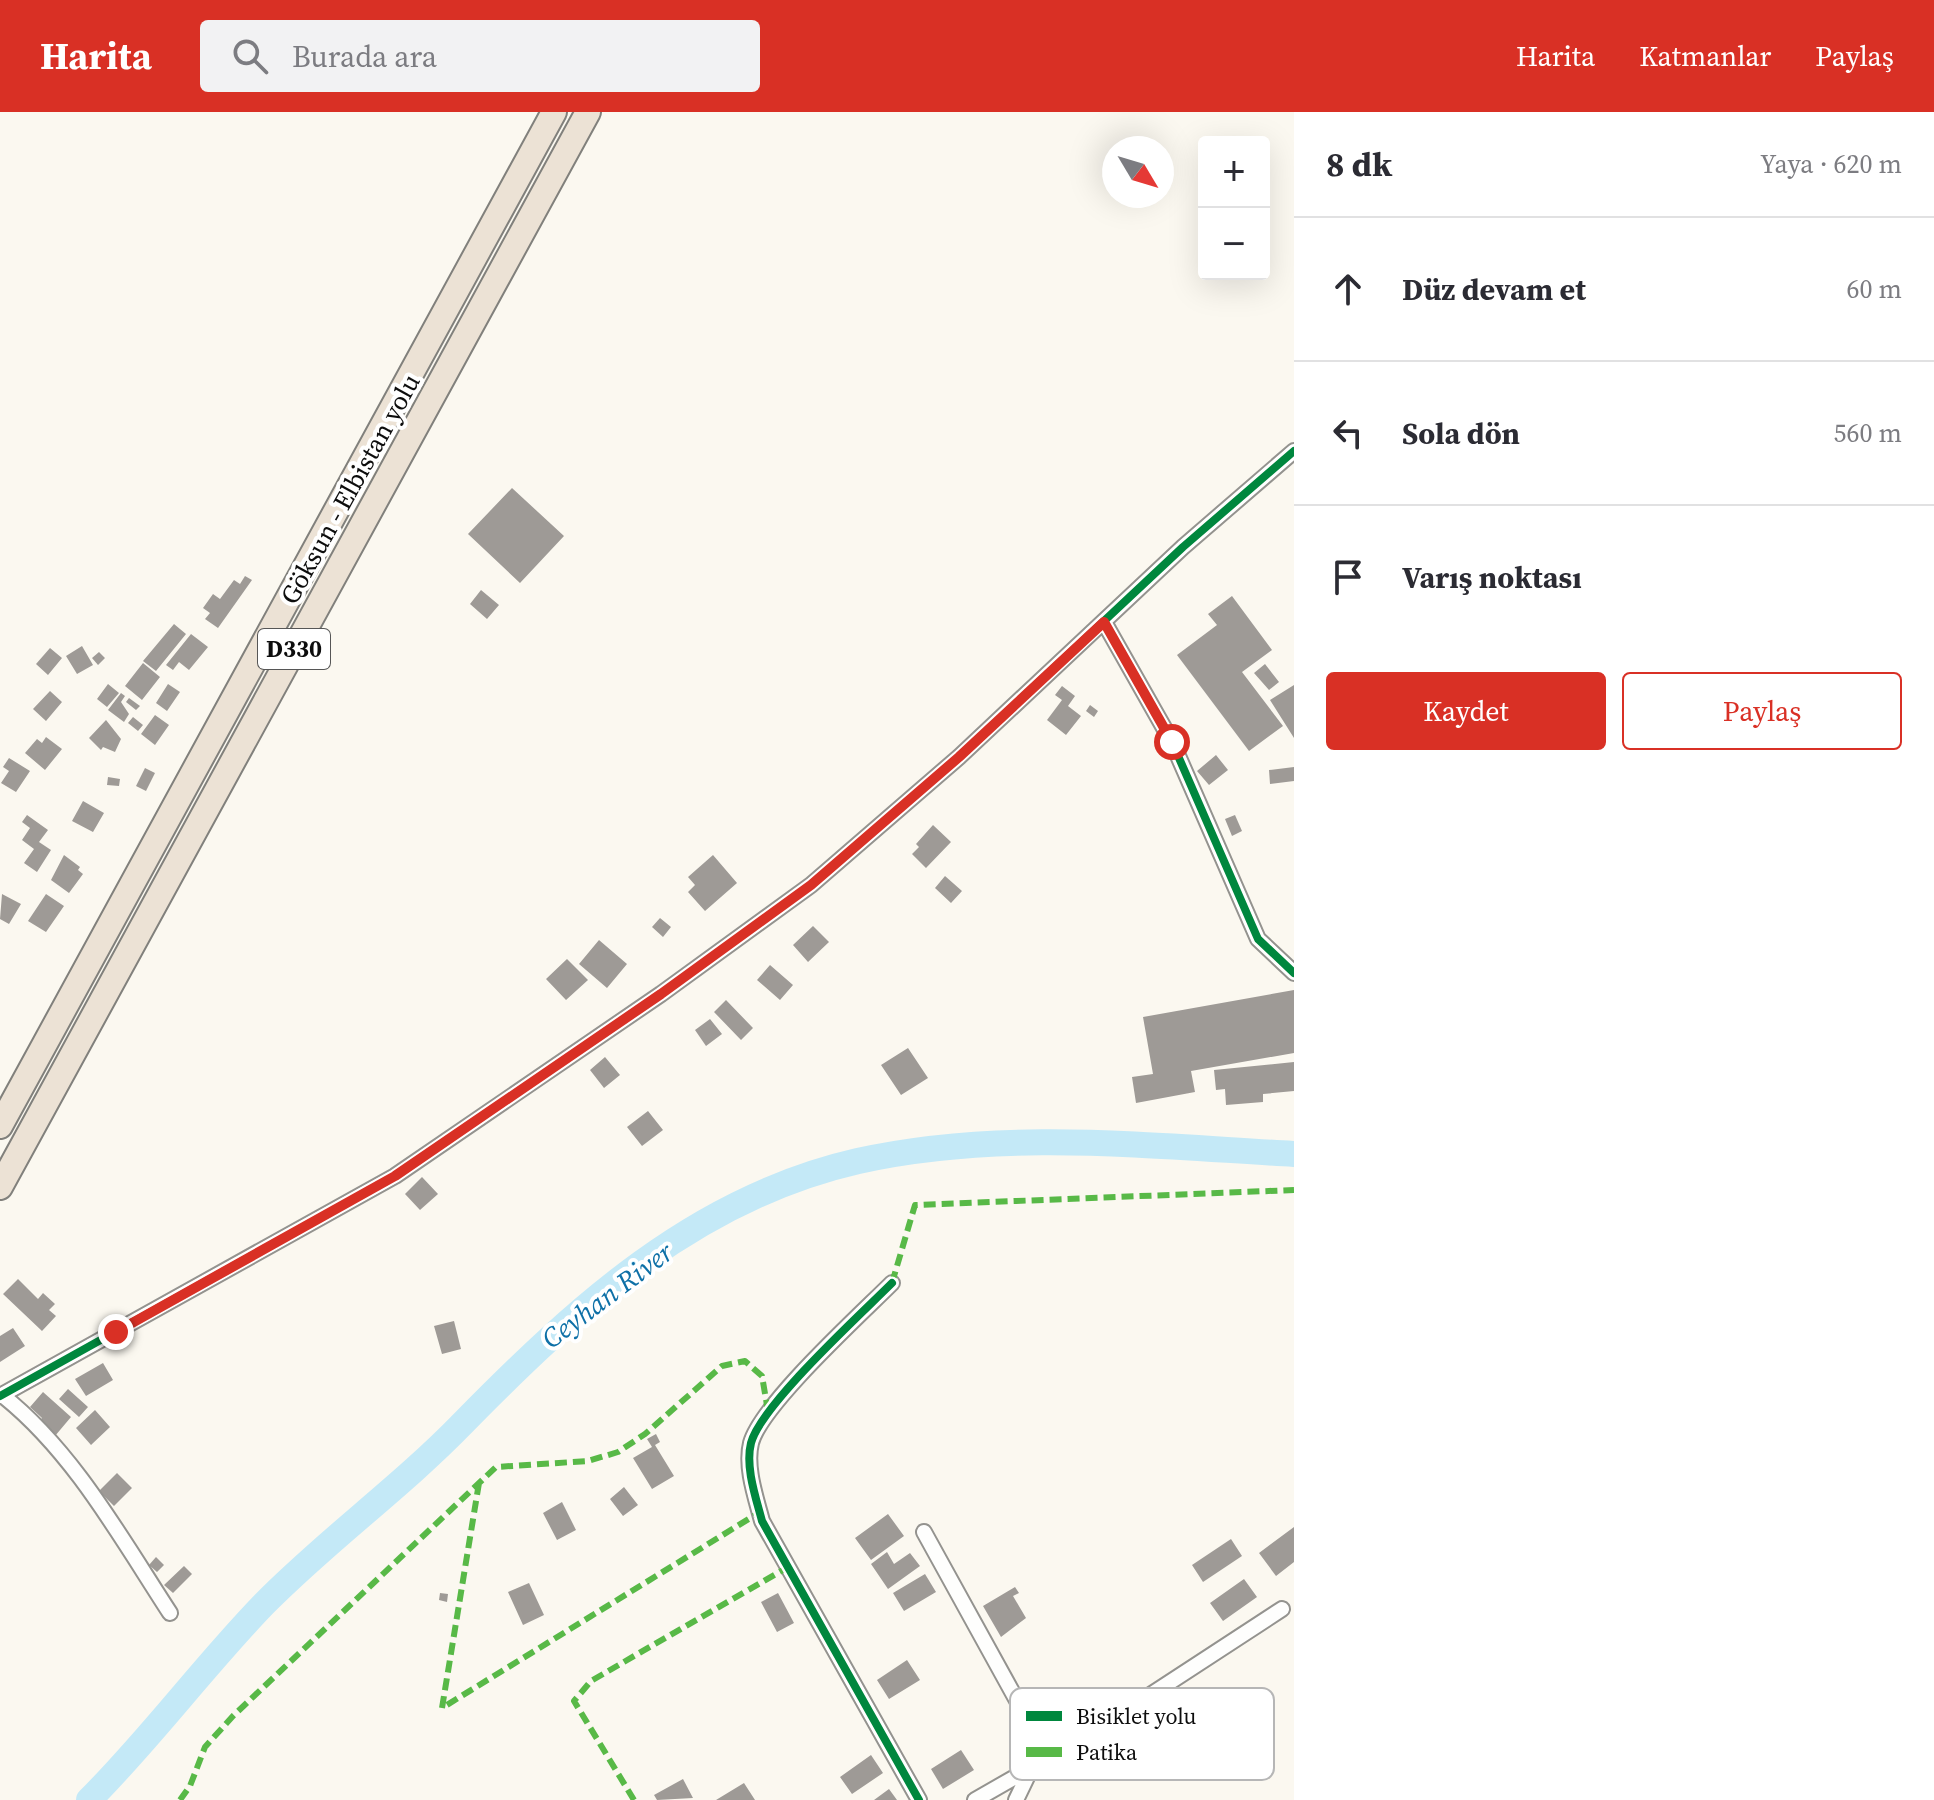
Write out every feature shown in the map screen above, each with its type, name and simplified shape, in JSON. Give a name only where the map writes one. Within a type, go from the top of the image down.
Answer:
[{"type":"highway","name":"Göksun - Elbistan yolu","points":[[0,1126],[554,112]]},
{"type":"highway","name":"Göksun - Elbistan yolu","points":[[0,1187],[588,112]]},
{"type":"street","points":[[170,1613],[79,1480],[27,1415],[1,1395],[395,1176],[661,994],[811,885],[959,757],[1294,451]]},
{"type":"street","points":[[1104,622],[1172,742],[1258,939],[1294,973]]},
{"type":"street","points":[[892,1283],[768,1411],[751,1444],[752,1471],[762,1521],[919,1800]]},
{"type":"street","points":[[924,1532],[1010,1688]]},
{"type":"street","points":[[1161,1688],[1282,1609]]},
{"type":"street","points":[[975,1800],[1010,1780]]},
{"type":"street","points":[[1016,1800],[1026,1780]]},
{"type":"building","points":[[512,488],[564,536],[520,583],[468,534]]},
{"type":"building","points":[[245,576],[252,580],[218,628],[205,619],[210,613],[203,608],[213,594],[220,599],[234,580],[240,584]]},
{"type":"building","points":[[481,590],[499,605],[487,619],[470,604]]},
{"type":"building","points":[[1232,596],[1272,650],[1242,672],[1283,726],[1249,751],[1177,655],[1217,625],[1208,614]]},
{"type":"building","points":[[174,624],[186,634],[156,671],[143,661]]},
{"type":"building","points":[[191,634],[208,647],[189,670],[179,662],[173,670],[166,665]]},
{"type":"building","points":[[82,646],[93,665],[77,674],[66,656]]},
{"type":"building","points":[[50,648],[62,658],[48,675],[36,664]]},
{"type":"building","points":[[99,652],[105,658],[98,665],[92,658]]},
{"type":"building","points":[[143,663],[160,677],[142,700],[125,686]]},
{"type":"building","points":[[1265,664],[1279,682],[1269,690],[1254,673]]},
{"type":"building","points":[[108,684],[119,693],[107,707],[97,699]]},
{"type":"building","points":[[168,684],[180,692],[167,711],[156,703]]},
{"type":"building","points":[[1294,685],[1294,738],[1270,700]]},
{"type":"building","points":[[1062,686],[1075,696],[1068,706],[1081,716],[1066,735],[1047,720],[1062,700],[1055,695]]},
{"type":"building","points":[[50,691],[62,702],[46,721],[33,709]]},
{"type":"building","points":[[121,693],[125,696],[121,702],[129,714],[124,722],[108,710]]},
{"type":"building","points":[[129,698],[140,706],[136,710],[126,702]]},
{"type":"building","points":[[1090,705],[1098,711],[1094,717],[1086,711]]},
{"type":"building","points":[[155,715],[169,725],[155,745],[141,734]]},
{"type":"building","points":[[133,717],[143,725],[138,731],[128,723]]},
{"type":"building","points":[[106,720],[121,739],[115,752],[103,747],[101,750],[89,738]]},
{"type":"building","points":[[46,737],[62,749],[45,770],[25,753],[37,739],[42,743]]},
{"type":"building","points":[[1216,755],[1228,770],[1209,785],[1197,771]]},
{"type":"building","points":[[9,758],[30,771],[16,792],[1,783],[9,771],[3,767]]},
{"type":"building","points":[[1294,767],[1294,781],[1270,784],[1269,770]]},
{"type":"building","points":[[145,768],[155,773],[146,791],[136,786]]},
{"type":"building","points":[[108,777],[120,779],[119,786],[107,785]]},
{"type":"building","points":[[83,801],[104,813],[93,832],[72,821]]},
{"type":"building","points":[[27,815],[48,830],[39,842],[51,850],[37,872],[24,863],[34,849],[22,840],[30,828],[22,822]]},
{"type":"building","points":[[1235,815],[1242,831],[1232,836],[1225,819]]},
{"type":"building","points":[[933,825],[951,842],[926,868],[912,854],[919,847],[916,844]]},
{"type":"building","points":[[64,855],[80,867],[78,870],[83,874],[69,893],[51,880]]},
{"type":"building","points":[[713,855],[737,883],[705,911],[688,892],[695,885],[688,877]]},
{"type":"building","points":[[945,876],[962,891],[951,903],[935,888]]},
{"type":"building","points":[[2,894],[21,904],[9,924],[0,919]]},
{"type":"building","points":[[46,894],[64,906],[46,932],[28,921]]},
{"type":"building","points":[[660,918],[671,927],[663,937],[652,927]]},
{"type":"building","points":[[813,926],[829,942],[808,962],[793,945]]},
{"type":"building","points":[[599,940],[627,964],[607,988],[579,964]]},
{"type":"building","points":[[567,959],[588,980],[566,1000],[546,979]]},
{"type":"building","points":[[770,965],[793,985],[780,1000],[757,980]]},
{"type":"building","points":[[1294,990],[1294,1053],[1191,1071],[1195,1092],[1136,1103],[1132,1077],[1153,1074],[1143,1017]]},
{"type":"building","points":[[726,1000],[753,1028],[741,1040],[714,1012]]},
{"type":"building","points":[[710,1019],[722,1034],[706,1046],[695,1030]]},
{"type":"building","points":[[908,1048],[928,1078],[901,1095],[881,1065]]},
{"type":"building","points":[[605,1057],[620,1075],[604,1088],[590,1070]]},
{"type":"building","points":[[1294,1062],[1294,1091],[1263,1094],[1263,1102],[1226,1105],[1225,1089],[1216,1090],[1214,1070]]},
{"type":"building","points":[[648,1111],[663,1130],[642,1146],[627,1127]]},
{"type":"building","points":[[422,1177],[438,1194],[420,1210],[405,1194]]},
{"type":"building","points":[[18,1279],[38,1299],[43,1293],[55,1304],[49,1310],[56,1316],[42,1331],[3,1294]]},
{"type":"building","points":[[454,1321],[461,1349],[442,1354],[434,1326]]},
{"type":"building","points":[[13,1328],[25,1346],[0,1362],[0,1336]]},
{"type":"building","points":[[103,1363],[113,1380],[86,1396],[75,1379]]},
{"type":"building","points":[[68,1389],[88,1407],[79,1417],[59,1399]]},
{"type":"building","points":[[43,1392],[71,1417],[55,1436],[39,1422],[42,1418],[30,1407]]},
{"type":"building","points":[[95,1410],[110,1427],[91,1445],[76,1428]]},
{"type":"building","points":[[656,1434],[660,1442],[655,1445],[674,1476],[652,1489],[633,1458],[652,1447],[647,1439]]},
{"type":"building","points":[[117,1473],[132,1488],[114,1506],[99,1491]]},
{"type":"building","points":[[624,1487],[638,1505],[623,1516],[610,1499]]},
{"type":"building","points":[[562,1502],[576,1530],[557,1540],[543,1513]]},
{"type":"building","points":[[888,1514],[904,1536],[871,1560],[855,1538]]},
{"type":"building","points":[[1294,1527],[1294,1562],[1276,1576],[1259,1553]]},
{"type":"building","points":[[1231,1539],[1242,1556],[1203,1582],[1192,1565]]},
{"type":"building","points":[[887,1552],[894,1564],[910,1553],[920,1566],[888,1589],[871,1564]]},
{"type":"building","points":[[156,1557],[164,1565],[157,1572],[149,1565]]},
{"type":"building","points":[[184,1566],[192,1574],[173,1593],[164,1585]]},
{"type":"building","points":[[925,1574],[936,1592],[904,1611],[893,1593]]},
{"type":"building","points":[[1244,1579],[1257,1597],[1223,1621],[1210,1603]]},
{"type":"building","points":[[529,1583],[544,1615],[523,1625],[508,1592]]},
{"type":"building","points":[[1015,1587],[1019,1593],[1013,1596],[1026,1618],[1001,1637],[983,1606]]},
{"type":"building","points":[[440,1593],[448,1594],[447,1602],[439,1600]]},
{"type":"building","points":[[778,1593],[794,1623],[777,1632],[761,1602]]},
{"type":"building","points":[[907,1660],[920,1680],[889,1699],[877,1680]]},
{"type":"building","points":[[961,1750],[974,1770],[943,1789],[931,1769]]},
{"type":"building","points":[[871,1755],[883,1773],[852,1794],[840,1777]]},
{"type":"building","points":[[683,1779],[693,1798],[657,1800],[654,1795]]},
{"type":"building","points":[[744,1783],[755,1800],[716,1800]]},
{"type":"building","points":[[889,1789],[897,1800],[874,1800]]},
{"type":"waterway","name":"Ceyhan River","points":[[89,1800],[264,1604],[439,1447],[549,1339],[642,1263],[691,1230],[743,1201],[799,1178],[858,1161],[966,1145],[1076,1142],[1294,1154]]},
{"type":"marked path","points":[[892,1283],[915,1205],[1294,1190]]},
{"type":"marked path","points":[[180,1800],[190,1786],[205,1747],[233,1716],[496,1467],[588,1461],[618,1452],[645,1434],[722,1366],[745,1361],[762,1376],[768,1411]]},
{"type":"marked path","points":[[479,1483],[442,1708],[760,1512]]},
{"type":"marked path","points":[[634,1800],[574,1701],[591,1681],[788,1567]]},
{"type":"cycle path","points":[[0,1396],[395,1176],[661,994],[811,885],[959,757],[1183,547],[1294,451]]},
{"type":"cycle path","points":[[1104,622],[1172,742],[1258,939],[1294,973]]},
{"type":"cycle path","points":[[892,1283],[813,1361],[773,1406],[751,1443],[749,1462],[762,1521],[919,1800]]},
{"type":"route","points":[[116,1332],[395,1176],[661,994],[811,885],[959,757],[1104,622],[1172,742]]}]
